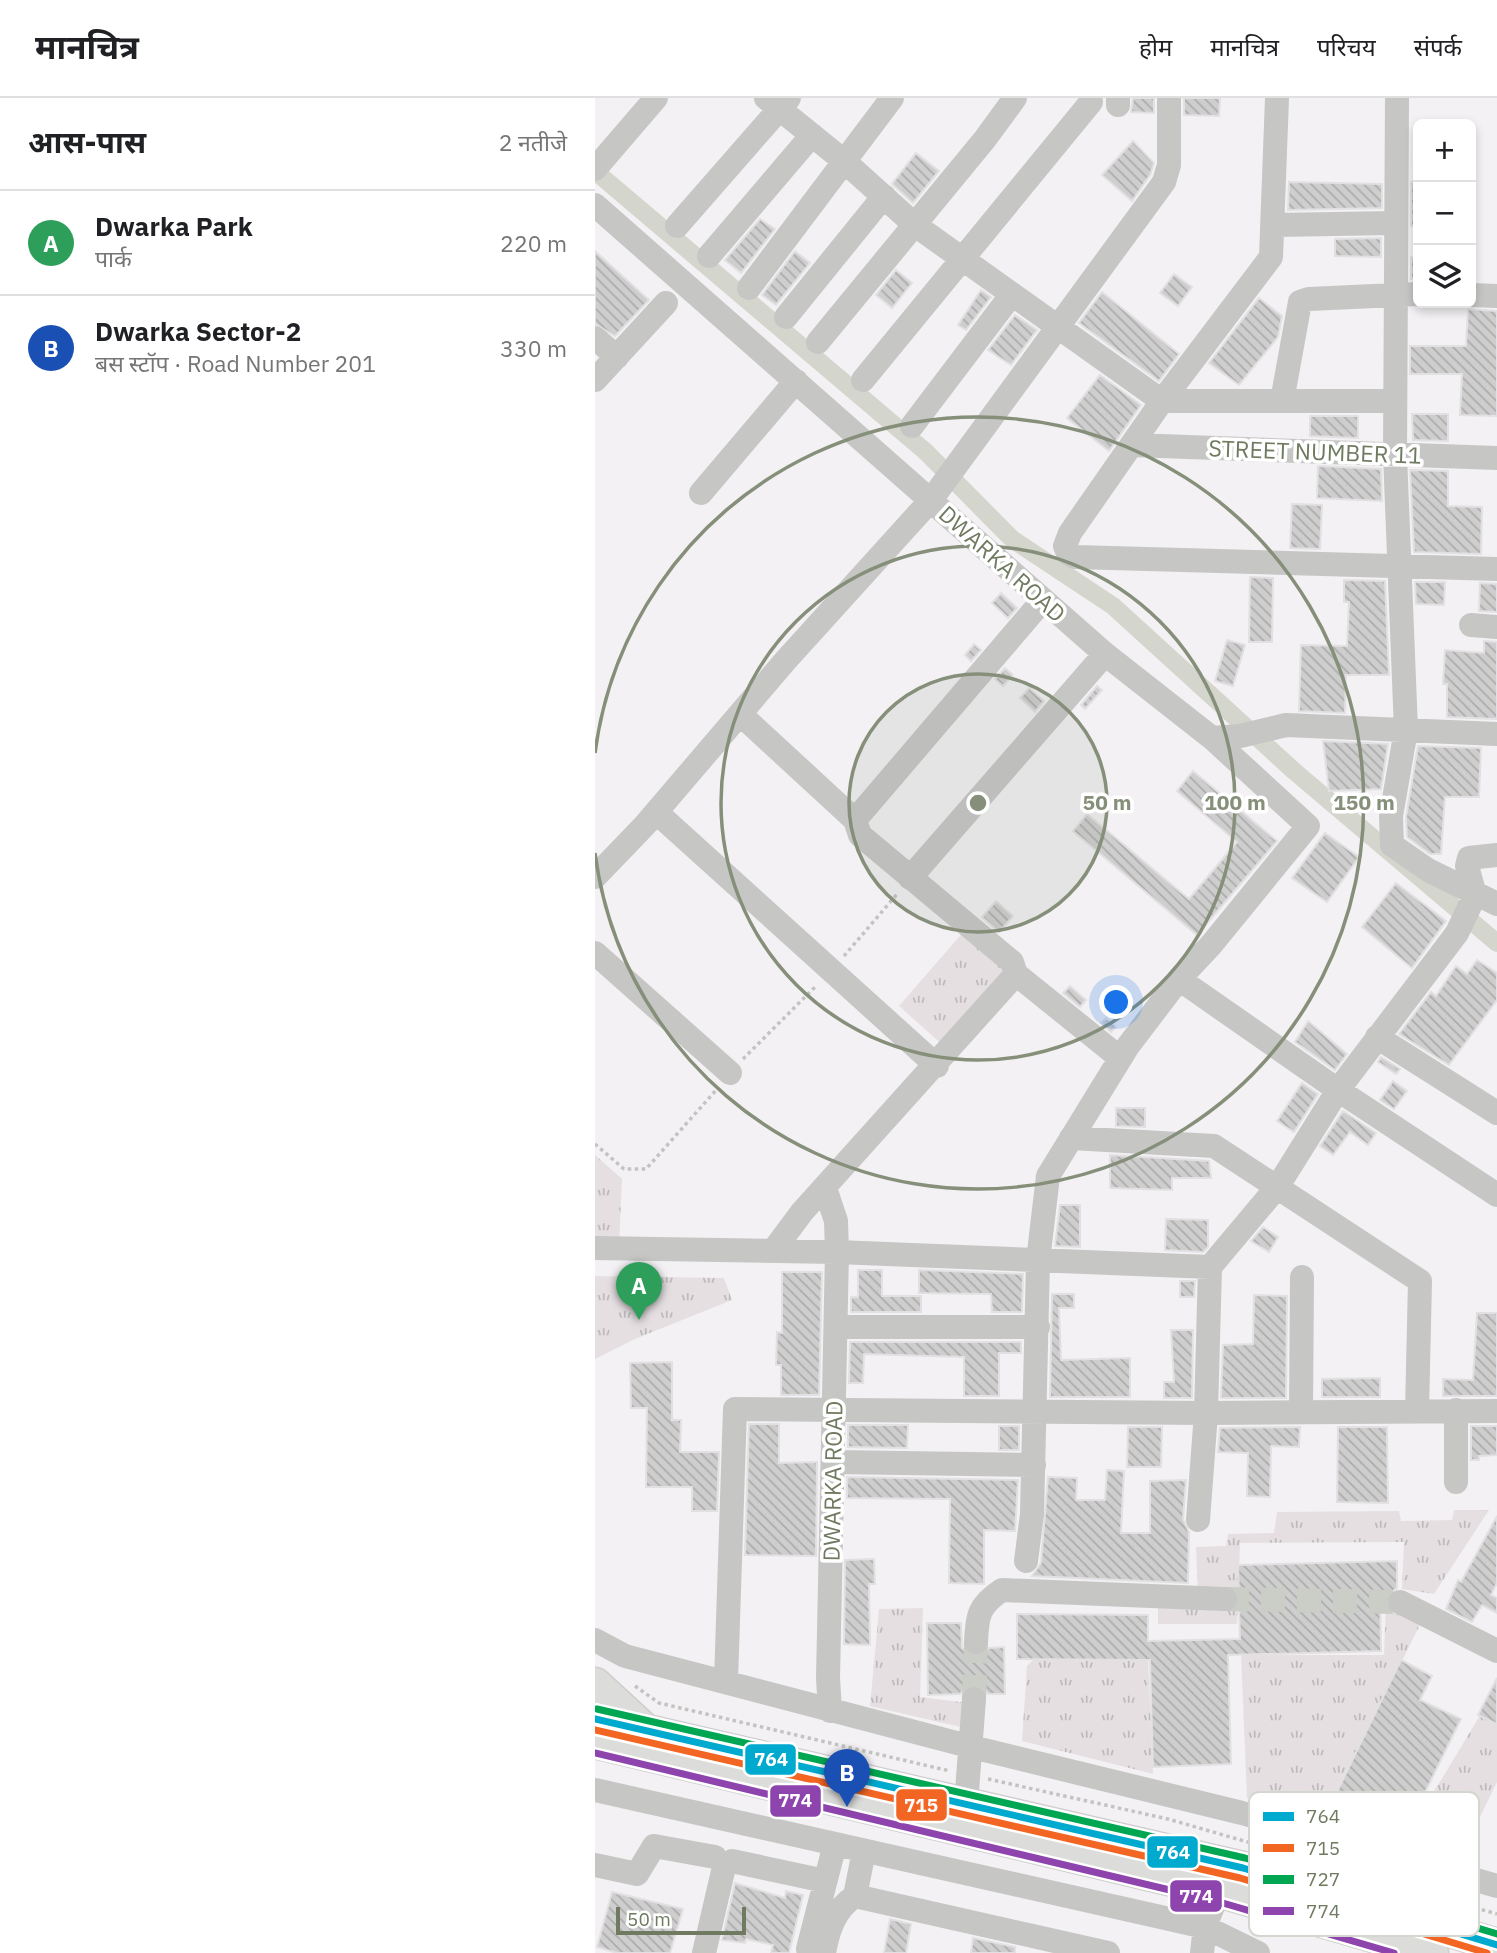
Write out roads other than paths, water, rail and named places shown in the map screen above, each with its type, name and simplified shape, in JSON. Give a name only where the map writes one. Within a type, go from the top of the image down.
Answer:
[{"type":"main road","points":[[595,1684],[645,1730]]},
{"type":"main road","points":[[595,1719],[967,1789],[1249,1870]]},
{"type":"main road","points":[[595,1742],[1249,1900]]},
{"type":"main road","points":[[1374,1936],[1432,1953]]},
{"type":"main road","points":[[1467,1936],[1497,1945]]},
{"type":"street","points":[[597,167],[656,98]]},
{"type":"street","points":[[749,288],[892,98]]},
{"type":"street","points":[[818,342],[1015,98]]},
{"type":"street","points":[[595,205],[931,500],[1168,174],[1169,98]]},
{"type":"street","points":[[1277,98],[1271,257],[1162,401],[1070,533],[1065,546],[1067,553],[1075,557],[1497,569]]},
{"type":"street","points":[[1397,98],[1395,223],[1406,294],[1395,401],[1395,455],[1397,565],[1406,730],[1391,816],[1392,845],[1428,870],[1474,912]]},
{"type":"street","points":[[677,226],[778,102],[915,225],[1162,401],[1395,401]]},
{"type":"street","points":[[863,380],[1091,102]]},
{"type":"street","points":[[709,256],[812,135]]},
{"type":"street","points":[[786,317],[884,196]]},
{"type":"street","points":[[1273,225],[1395,223]]},
{"type":"street","points":[[912,426],[1012,294]]},
{"type":"street","points":[[1282,401],[1300,302],[1406,294]]},
{"type":"street","points":[[1476,295],[1497,296]]},
{"type":"street","points":[[595,380],[666,303]]},
{"type":"street","points":[[595,338],[617,357]]},
{"type":"street","points":[[701,493],[796,381]]},
{"type":"street","name":"STREET NUMBER 11","points":[[1132,445],[1497,458]]},
{"type":"street","name":"DWARKA ROAD","points":[[595,877],[656,812],[931,500],[1105,654],[1212,738],[1308,826],[1211,945],[1179,979]]},
{"type":"street","points":[[855,820],[1043,600]]},
{"type":"street","points":[[1471,625],[1497,627]]},
{"type":"street","points":[[911,878],[1105,654]]},
{"type":"street","points":[[740,714],[855,820],[860,835],[1012,962],[1016,974],[1120,1058]]},
{"type":"street","points":[[1212,738],[1286,725],[1497,734]]},
{"type":"street","points":[[656,812],[937,1066]]},
{"type":"street","points":[[1198,1520],[1206,1413],[1210,1267],[1278,1185],[1338,1090],[1474,912],[1467,866],[1469,858],[1497,855]]},
{"type":"street","points":[[595,953],[730,1073]]},
{"type":"street","points":[[773,1251],[825,1188],[937,1066],[1016,974]]},
{"type":"street","points":[[1027,1561],[1034,1465],[1038,1261],[1046,1182],[1120,1058],[1179,979],[1338,1090],[1497,1195]]},
{"type":"street","points":[[1377,1037],[1497,1113]]},
{"type":"street","points":[[1071,1138],[1208,1144],[1278,1185],[1420,1281],[1417,1410]]},
{"type":"street","name":"DWARKA ROAD","points":[[825,1188],[836,1221],[837,1252],[828,1678],[830,1711]]},
{"type":"street","points":[[595,1248],[837,1252],[1210,1267]]},
{"type":"street","points":[[1301,1411],[1302,1277]]},
{"type":"street","points":[[836,1327],[1038,1327]]},
{"type":"street","points":[[726,1681],[735,1409],[1035,1414],[1497,1410]]},
{"type":"street","points":[[1456,1410],[1456,1482]]},
{"type":"street","points":[[834,1462],[1034,1465]]},
{"type":"street","points":[[976,1642],[977,1621],[985,1602],[1002,1590],[1225,1599]]},
{"type":"street","points":[[1400,1602],[1497,1651]]},
{"type":"street","points":[[595,1640],[625,1656],[830,1711],[1249,1815]]},
{"type":"street","points":[[967,1789],[974,1699]]},
{"type":"street","points":[[595,1790],[1205,1927],[1258,1953]]},
{"type":"street","points":[[694,1953],[725,1820]]},
{"type":"street","points":[[807,1953],[835,1844]]},
{"type":"street","points":[[595,1865],[637,1874],[651,1849],[660,1845],[715,1857]]},
{"type":"street","points":[[855,1896],[864,1851]]},
{"type":"street","points":[[704,1953],[724,1867],[732,1861],[825,1881]]},
{"type":"street","points":[[1479,1881],[1497,1886]]},
{"type":"street","points":[[1202,1953],[1205,1927],[1219,1891]]},
{"type":"street","points":[[824,1953],[828,1932],[842,1904],[855,1896],[1108,1953]]},
{"type":"waterway","points":[[595,171],[926,452],[1012,539],[1113,606],[1294,771],[1497,943]]},
{"type":"tunnel","points":[[1225,1599],[1400,1602]]},
{"type":"tunnel","points":[[974,1699],[976,1642]]},
{"type":"place","name":"Dwarka Park","points":[[639,1320]]},
{"type":"place","name":"Dwarka Sector-2","points":[[847,1807]]}]
